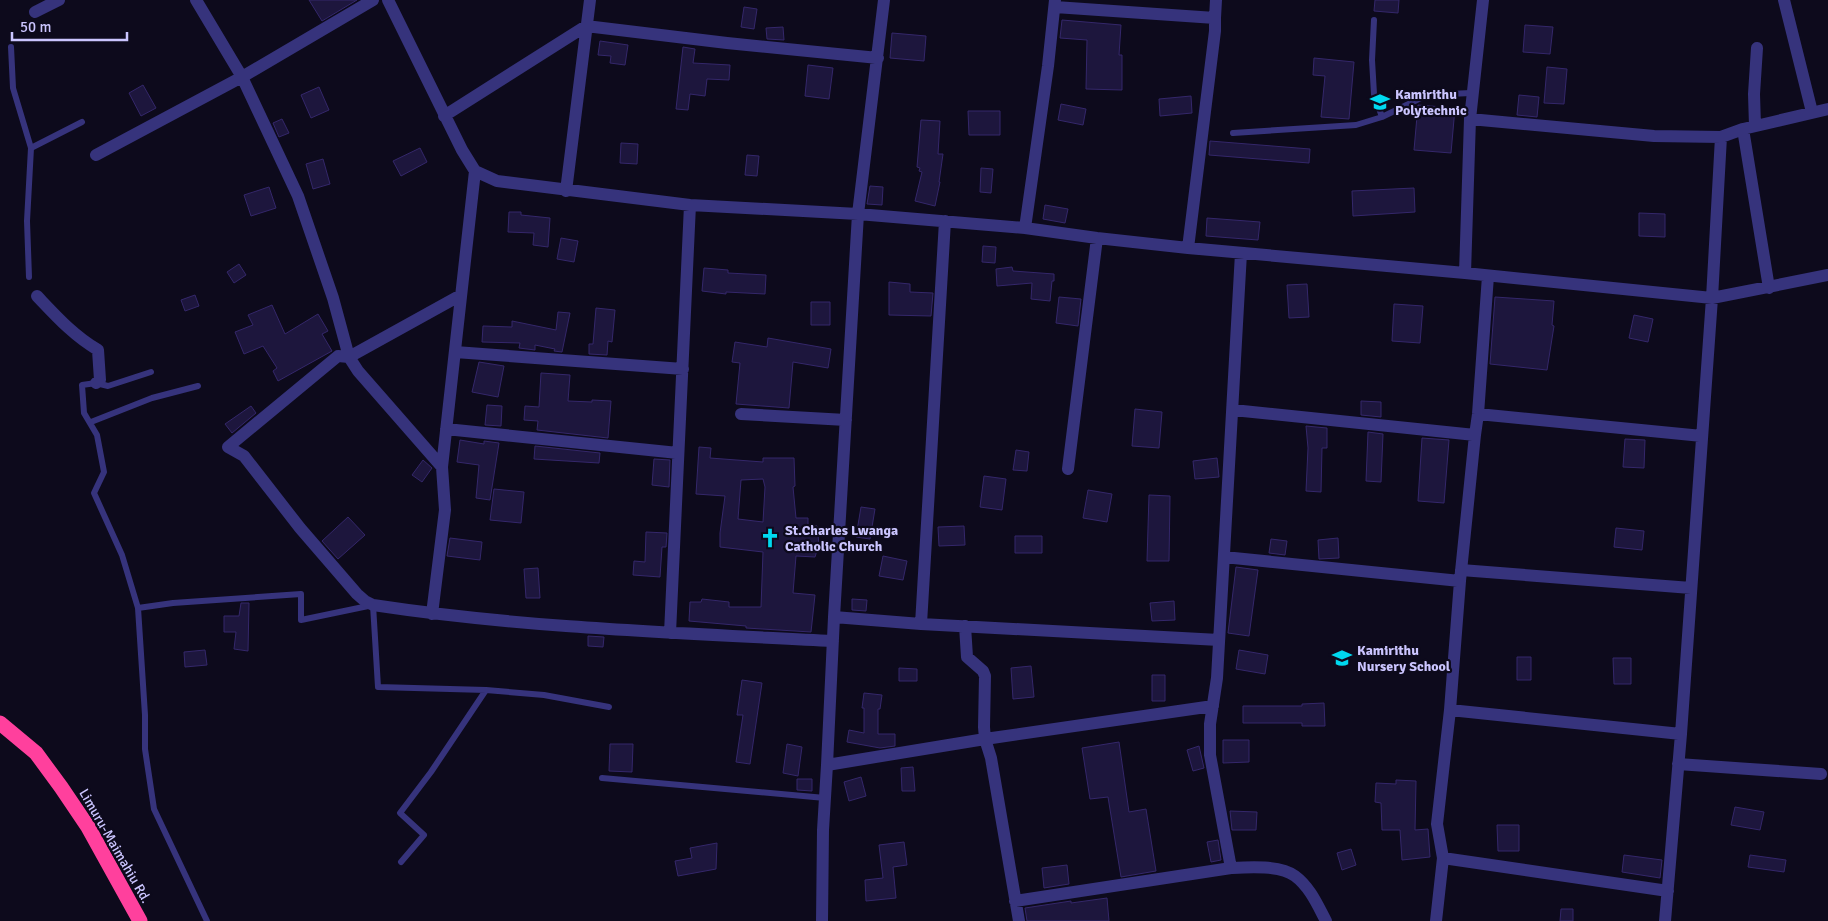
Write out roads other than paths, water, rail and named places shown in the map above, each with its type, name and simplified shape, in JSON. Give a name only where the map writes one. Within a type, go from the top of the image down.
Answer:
[{"type":"highway","name":"Limuru-Maimahiu Rd.","points":[[0,723],[36,753],[61,788],[88,828],[140,921]]},
{"type":"street","points":[[35,12],[59,0]]},
{"type":"street","points":[[196,0],[242,77],[298,196],[333,298],[349,357],[378,394],[442,467]]},
{"type":"street","points":[[96,155],[242,77],[373,0]]},
{"type":"street","points":[[388,0],[462,150],[475,171],[496,181],[690,205],[858,214],[1025,228],[1188,248],[1712,298],[1828,276]]},
{"type":"street","points":[[566,191],[590,0]]},
{"type":"street","points":[[822,921],[822,830],[858,214],[884,0]]},
{"type":"street","points":[[1188,248],[1215,31],[1216,0]]},
{"type":"street","points":[[1465,273],[1470,119],[1483,0]]},
{"type":"street","points":[[1784,0],[1812,112]]},
{"type":"street","points":[[1025,228],[1055,3],[1215,18]]},
{"type":"street","points":[[444,116],[586,26],[727,43],[878,58]]},
{"type":"street","points":[[1757,48],[1754,94],[1749,127],[1769,288]]},
{"type":"street","points":[[1470,119],[1654,136],[1721,137],[1749,127],[1828,109]]},
{"type":"street","points":[[1665,921],[1681,734],[1712,298],[1721,137]]},
{"type":"street","points":[[432,614],[445,510],[442,467],[475,171]]},
{"type":"street","points":[[670,633],[690,205]]},
{"type":"street","points":[[921,624],[944,221]]},
{"type":"street","points":[[1068,469],[1097,238]]},
{"type":"street","points":[[1231,868],[1210,755],[1210,724],[1218,678],[1240,253]]},
{"type":"street","points":[[1436,921],[1443,858],[1437,824],[1450,710],[1474,435],[1478,414],[1488,276]]},
{"type":"street","points":[[461,295],[349,357],[338,356],[228,447],[244,456],[294,521],[364,601],[373,605],[432,614],[546,625],[833,641]]},
{"type":"street","points":[[37,296],[81,340],[98,350],[100,380],[96,383]]},
{"type":"street","points":[[455,352],[683,369]]},
{"type":"street","points":[[1233,410],[1474,435]]},
{"type":"street","points":[[741,414],[846,420]]},
{"type":"street","points":[[1478,414],[1702,436]]},
{"type":"street","points":[[446,430],[678,453]]},
{"type":"street","points":[[1224,557],[1461,576],[1691,588]]},
{"type":"street","points":[[834,617],[921,624],[1219,640]]},
{"type":"street","points":[[965,626],[967,657],[983,671],[985,676],[985,739],[991,758],[1019,921]]},
{"type":"street","points":[[827,765],[985,739],[1213,706]]},
{"type":"street","points":[[1450,710],[1681,734]]},
{"type":"street","points":[[1678,764],[1821,774]]},
{"type":"street","points":[[1443,858],[1668,891]]},
{"type":"street","points":[[1016,901],[1231,868],[1255,867],[1279,870],[1295,876],[1314,898],[1326,921]]},
{"type":"lane","points":[[1374,20],[1372,60],[1374,94],[1382,116]]},
{"type":"lane","points":[[11,47],[13,88],[31,148],[27,221],[29,278]]},
{"type":"lane","points":[[1233,133],[1356,125],[1382,116],[1427,95],[1472,93]]},
{"type":"lane","points":[[31,148],[82,122]]},
{"type":"lane","points":[[151,372],[108,386],[96,383],[82,385],[84,413],[97,435],[104,472],[94,493],[122,555],[138,608],[145,715],[145,749],[154,809],[207,921]]},
{"type":"lane","points":[[90,422],[152,398],[198,386]]},
{"type":"lane","points":[[138,608],[173,603],[301,594],[302,620],[373,605],[378,687],[486,690],[544,695],[609,707]]},
{"type":"lane","points":[[401,862],[424,835],[400,813],[431,772],[486,690]]},
{"type":"lane","points":[[602,778],[825,798]]},
{"type":"place","name":"Kamirithu Polytechnic","points":[[1380,102]]},
{"type":"place","name":"St.Charles Lwanga Catholic Church","points":[[770,538]]},
{"type":"place","name":"Kamirithu Nursery School","points":[[1342,658]]}]
